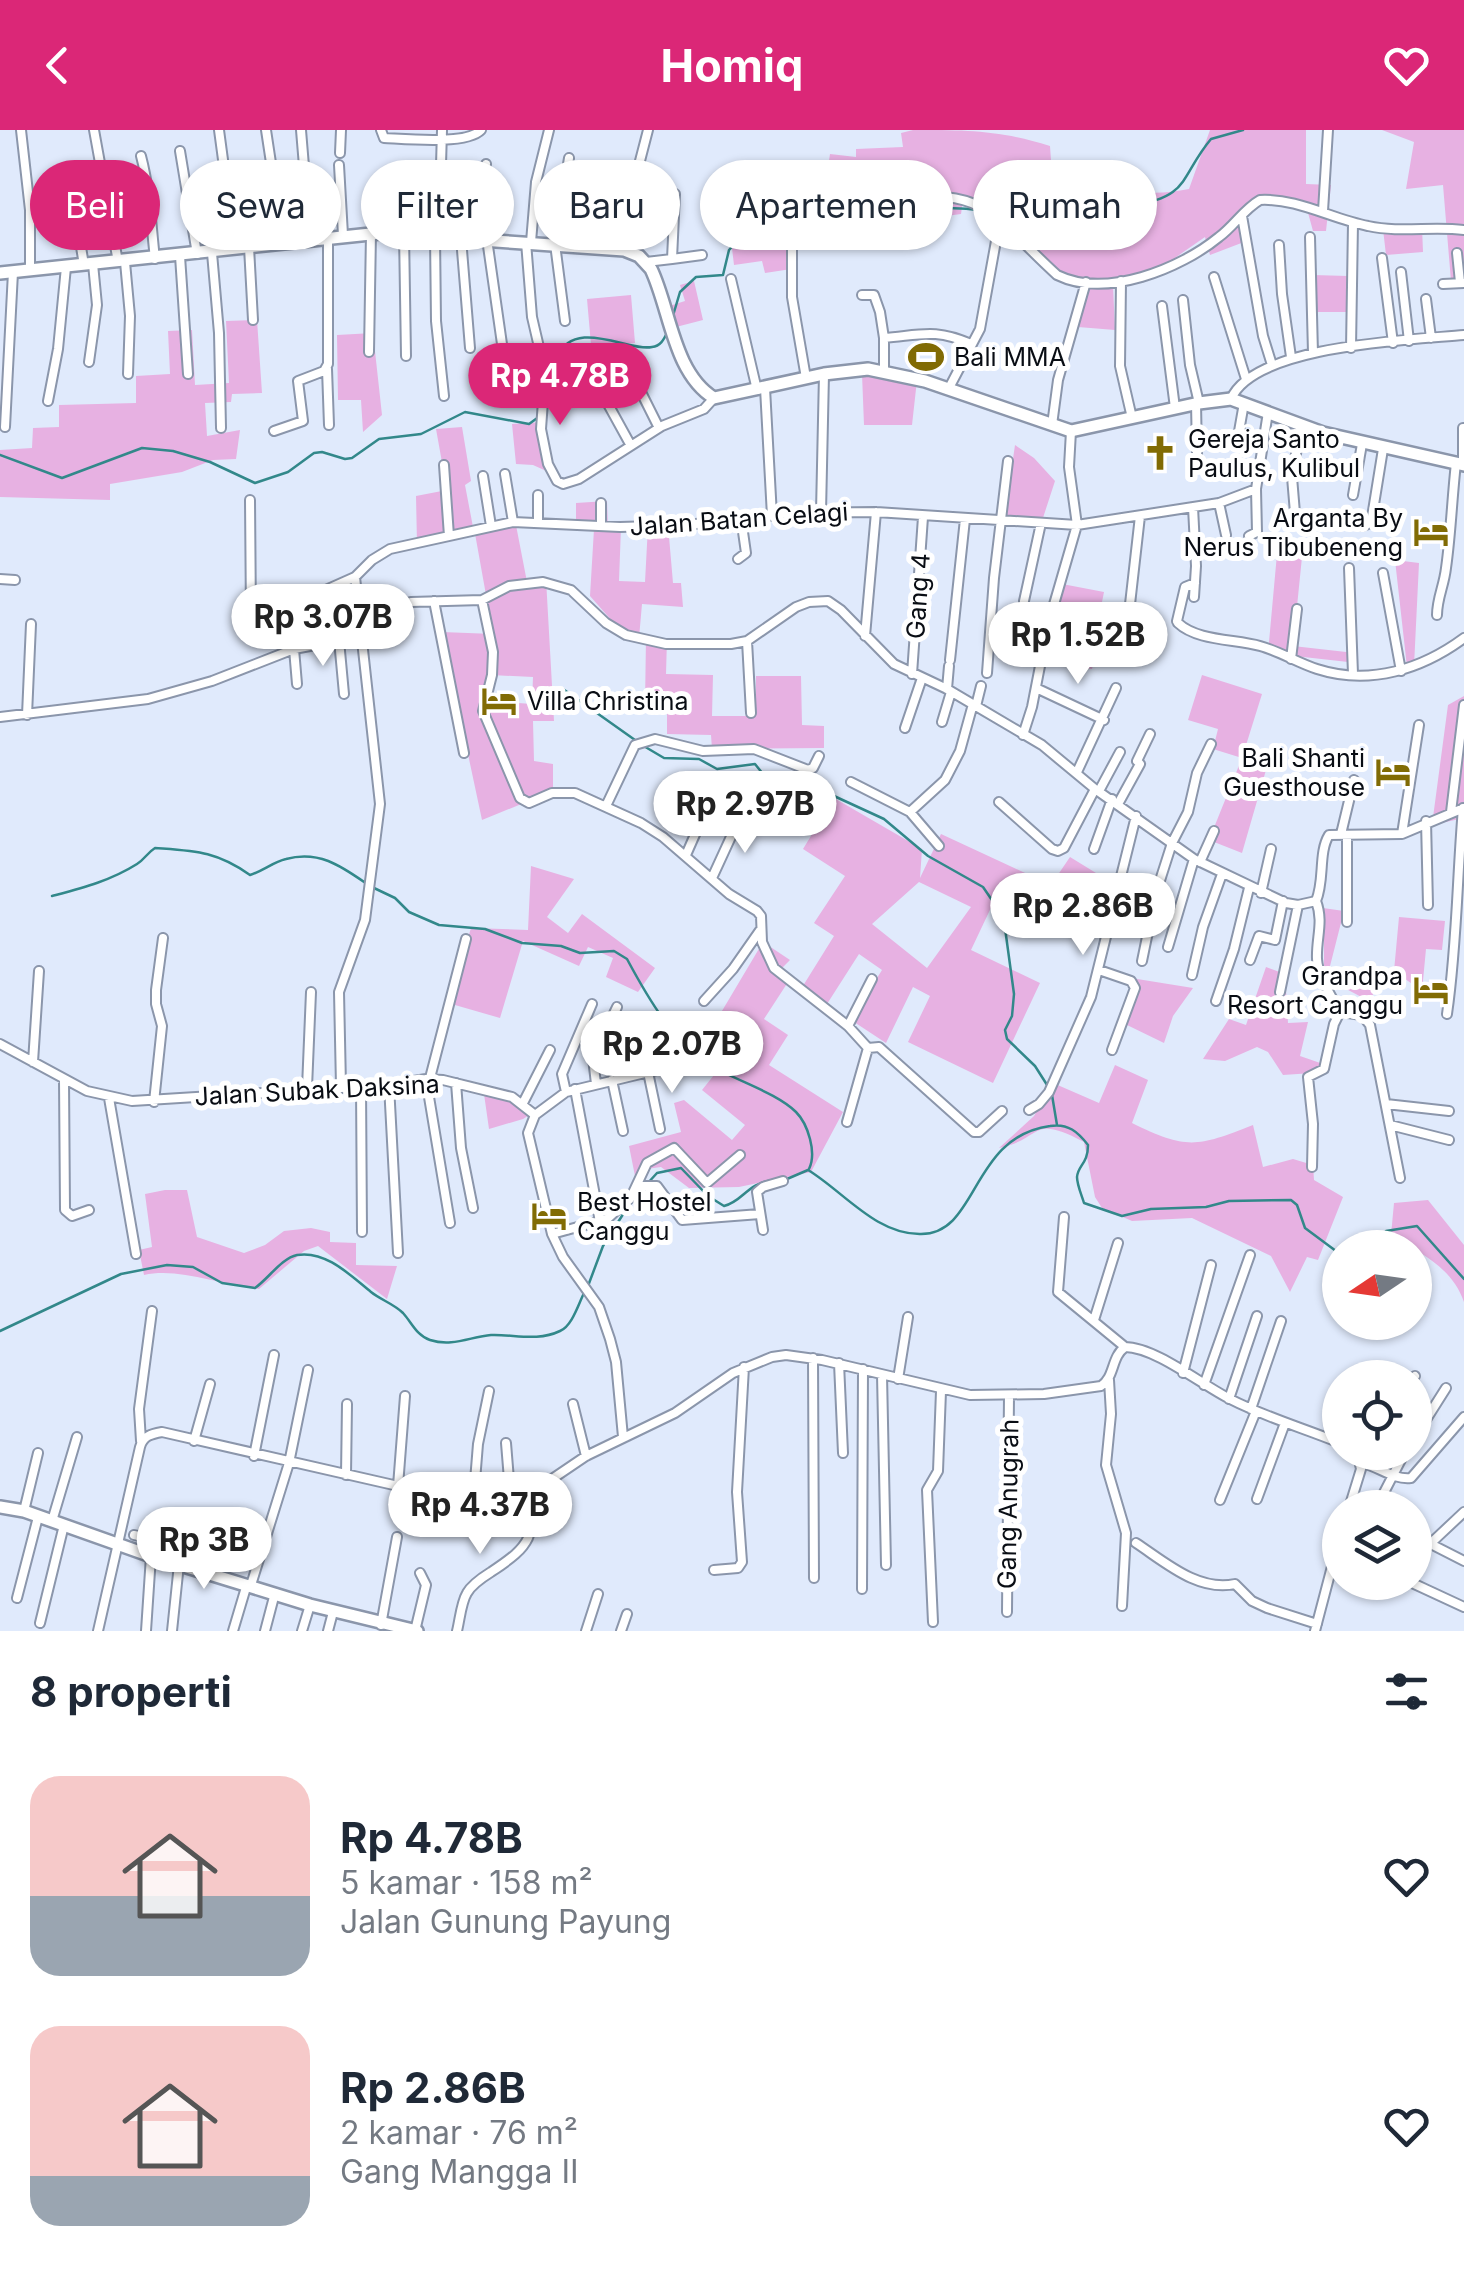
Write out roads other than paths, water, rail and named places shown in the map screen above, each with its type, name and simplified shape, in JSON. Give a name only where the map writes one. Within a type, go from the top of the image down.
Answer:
[{"type":"main road","points":[[343,235],[361,234]]},
{"type":"main road","points":[[514,241],[534,242]]},
{"type":"main road","points":[[6,273],[227,250]]},
{"type":"main road","points":[[624,250],[646,262],[692,374],[714,398],[824,374],[884,371],[949,388],[1071,430],[1197,403],[1231,400],[1362,444],[1461,464]]},
{"type":"main road","points":[[0,1506],[332,1612],[416,1631]]},
{"type":"street","points":[[22,130],[30,210],[30,270]]},
{"type":"street","points":[[94,130],[130,316],[128,374]]},
{"type":"street","points":[[219,130],[225,160]]},
{"type":"street","points":[[266,130],[271,160]]},
{"type":"street","points":[[302,130],[304,160]]},
{"type":"street","points":[[340,130],[340,153]]},
{"type":"street","points":[[381,130],[386,138],[412,134],[468,138],[481,130]]},
{"type":"street","points":[[548,130],[528,242],[532,318],[545,373],[541,429],[552,476],[563,484],[578,479],[630,444],[696,413],[714,398]]},
{"type":"street","points":[[640,160],[648,130]]},
{"type":"street","points":[[1323,211],[1328,130]]},
{"type":"street","points":[[441,160],[442,134]]},
{"type":"street","points":[[180,151],[197,254]]},
{"type":"street","points":[[141,156],[150,189],[155,259]]},
{"type":"street","points":[[341,200],[343,235]]},
{"type":"street","points":[[1032,250],[1057,275],[1069,281],[1143,278],[1209,246],[1254,203],[1269,200],[1395,230],[1435,226],[1464,230]]},
{"type":"street","points":[[1242,216],[1272,365]]},
{"type":"street","points":[[1351,348],[1353,223]]},
{"type":"street","points":[[1310,237],[1312,353]]},
{"type":"street","points":[[1279,245],[1292,358]]},
{"type":"street","points":[[86,250],[97,305],[90,362]]},
{"type":"street","points":[[242,250],[254,320]]},
{"type":"street","points":[[328,250],[330,425]]},
{"type":"street","points":[[369,352],[371,250]]},
{"type":"street","points":[[406,356],[409,250]]},
{"type":"street","points":[[437,250],[436,321],[444,396]]},
{"type":"street","points":[[466,250],[470,348]]},
{"type":"street","points":[[489,250],[504,358]]},
{"type":"street","points":[[556,250],[565,321]]},
{"type":"street","points":[[672,250],[672,259]]},
{"type":"street","points":[[792,250],[792,297],[806,378]]},
{"type":"street","points":[[949,388],[982,320],[994,250]]},
{"type":"street","points":[[212,252],[221,428]]},
{"type":"street","points":[[1443,284],[1462,282],[1457,253]]},
{"type":"street","points":[[180,256],[188,374]]},
{"type":"street","points":[[646,262],[702,256]]},
{"type":"street","points":[[1382,258],[1393,342]]},
{"type":"street","points":[[48,402],[66,267]]},
{"type":"street","points":[[1401,272],[1410,341]]},
{"type":"street","points":[[5,427],[6,273]]},
{"type":"street","points":[[1214,277],[1246,380]]},
{"type":"street","points":[[731,279],[761,389],[772,516]]},
{"type":"street","points":[[1121,280],[1120,366],[1132,418]]},
{"type":"street","points":[[1052,425],[1058,380],[1086,282]]},
{"type":"street","points":[[862,295],[871,293],[876,298],[884,338],[884,371]]},
{"type":"street","points":[[1426,299],[1431,338]]},
{"type":"street","points":[[1184,300],[1197,403],[1196,454]]},
{"type":"street","points":[[1162,306],[1175,408]]},
{"type":"street","points":[[884,338],[913,337],[930,331],[971,344]]},
{"type":"street","points":[[1231,400],[1246,380],[1292,358],[1464,335]]},
{"type":"street","points":[[592,351],[603,395],[630,444]]},
{"type":"street","points":[[631,357],[640,388],[659,428]]},
{"type":"street","points":[[274,431],[303,421],[298,381],[327,369]]},
{"type":"street","points":[[821,512],[824,374]]},
{"type":"street","points":[[1238,436],[1244,403]]},
{"type":"street","points":[[1249,536],[1257,532],[1256,490],[1268,412]]},
{"type":"street","points":[[1295,513],[1292,477],[1302,425]]},
{"type":"street","points":[[1437,615],[1463,428]]},
{"type":"street","points":[[1022,735],[1077,525],[1069,467],[1071,430]]},
{"type":"street","points":[[1354,496],[1362,444]]},
{"type":"street","points":[[1362,526],[1372,523],[1384,449]]},
{"type":"street","points":[[987,672],[1008,461]]},
{"type":"street","points":[[444,465],[449,536]]},
{"type":"street","points":[[504,474],[512,522]]},
{"type":"street","points":[[483,476],[491,526]]},
{"type":"street","name":"Jalan Batan Celagi","points":[[250,500],[253,622],[355,578],[390,548],[512,522],[707,525],[741,518],[876,512],[1077,525],[1219,503],[1256,490]]},
{"type":"street","points":[[538,495],[538,522]]},
{"type":"street","points":[[601,503],[601,526]]},
{"type":"street","points":[[1219,503],[1226,535]]},
{"type":"street","points":[[1194,507],[1194,598]]},
{"type":"street","points":[[865,636],[876,512]]},
{"type":"street","points":[[1129,613],[1140,516]]},
{"type":"street","name":"Gang 4","points":[[912,674],[923,517]]},
{"type":"street","points":[[738,559],[746,553],[741,518]]},
{"type":"street","points":[[942,722],[949,691],[965,519]]},
{"type":"street","points":[[1024,601],[1041,523]]},
{"type":"street","points":[[1349,568],[1354,674]]},
{"type":"street","points":[[1383,573],[1402,671]]},
{"type":"street","points":[[340,1086],[339,992],[364,920],[380,804],[355,578]]},
{"type":"street","points":[[0,579],[14,580]]},
{"type":"street","points":[[360,618],[411,602],[482,600],[509,586],[556,583],[626,635],[684,645],[747,641],[785,613],[818,600],[828,601],[884,656],[1042,745],[1097,790],[1197,861],[1283,901],[1316,901]]},
{"type":"street","points":[[1195,583],[1185,586],[1178,622],[1189,631],[1263,646],[1331,673],[1402,671],[1434,660],[1464,638]]},
{"type":"street","points":[[482,600],[493,652],[483,712],[520,798],[529,803],[552,792],[567,791],[640,823],[686,856],[729,894],[757,910],[766,955],[774,968],[848,1026],[868,1048]]},
{"type":"street","points":[[434,601],[464,753]]},
{"type":"street","points":[[1290,659],[1297,609]]},
{"type":"street","points":[[28,715],[31,624]]},
{"type":"street","points":[[1048,625],[1102,660]]},
{"type":"street","points":[[0,717],[148,699],[212,681],[294,649],[363,636]]},
{"type":"street","points":[[339,640],[344,694]]},
{"type":"street","points":[[747,641],[751,713]]},
{"type":"street","points":[[294,649],[297,684]]},
{"type":"street","points":[[904,728],[922,678]]},
{"type":"street","points":[[1024,678],[1104,720]]},
{"type":"street","points":[[910,812],[945,780],[960,751],[981,686]]},
{"type":"street","points":[[1077,772],[1116,688]]},
{"type":"street","points":[[1452,812],[1464,705]]},
{"type":"street","points":[[1402,834],[1419,725]]},
{"type":"street","points":[[1094,848],[1115,802],[1140,764],[1137,761],[1150,734]]},
{"type":"street","points":[[606,806],[635,745],[644,740],[655,738],[703,752],[754,748],[808,770],[819,756]]},
{"type":"street","points":[[1142,961],[1156,893],[1172,843],[1188,812],[1197,773],[1211,744]]},
{"type":"street","points":[[999,802],[1052,850],[1058,851],[1064,848],[1120,752]]},
{"type":"street","points":[[1347,922],[1340,834],[1354,780]]},
{"type":"street","points":[[851,782],[910,812],[938,846]]},
{"type":"street","points":[[686,856],[697,830],[709,822],[719,803]]},
{"type":"street","points":[[1340,1012],[1316,958],[1322,921],[1316,901],[1323,874],[1324,843],[1340,834],[1402,834],[1463,808],[1456,951],[1447,1014]]},
{"type":"street","points":[[712,878],[741,815]]},
{"type":"street","points":[[1030,1110],[1049,1092],[1082,1022],[1099,970],[1136,816]]},
{"type":"street","points":[[1426,821],[1428,905]]},
{"type":"street","points":[[1168,947],[1197,861],[1214,831]]},
{"type":"street","points":[[1260,893],[1271,849]]},
{"type":"street","points":[[1192,976],[1203,927],[1222,874]]},
{"type":"street","points":[[1216,1001],[1249,888]]},
{"type":"street","points":[[1250,960],[1259,936],[1275,940],[1283,901]]},
{"type":"street","points":[[1280,992],[1298,904]]},
{"type":"street","points":[[704,1001],[734,969],[761,930]]},
{"type":"street","points":[[154,1102],[162,1026],[156,990],[163,938]]},
{"type":"street","points":[[450,1223],[428,1078],[466,939]]},
{"type":"street","points":[[1099,970],[1132,981],[1135,988],[1112,1050]]},
{"type":"street","points":[[33,1062],[39,971]]},
{"type":"street","points":[[848,1026],[872,979]]},
{"type":"street","points":[[307,1088],[311,992]]},
{"type":"street","points":[[592,1004],[562,1074],[570,1090],[600,1222]]},
{"type":"street","points":[[596,1084],[593,1058],[618,1007]]},
{"type":"street","points":[[1340,1012],[1366,1018],[1374,1039],[1400,1178]]},
{"type":"street","points":[[1312,1167],[1314,1124],[1308,1077],[1324,1069],[1340,1012]]},
{"type":"street","name":"Jalan Subak Daksina","points":[[0,1044],[64,1080],[109,1098],[154,1102],[428,1078],[512,1097],[534,1116]]},
{"type":"street","points":[[868,1048],[879,1047],[974,1132],[980,1132],[1002,1111]]},
{"type":"street","points":[[847,1122],[868,1048]]},
{"type":"street","points":[[522,1103],[550,1050]]},
{"type":"street","points":[[624,1437],[616,1362],[599,1308],[562,1257],[552,1234],[528,1133],[534,1116],[570,1090],[652,1071],[660,1128]]},
{"type":"street","points":[[64,1080],[65,1210],[72,1216],[89,1210]]},
{"type":"street","points":[[612,1080],[623,1131]]},
{"type":"street","points":[[456,1083],[461,1148],[473,1208]]},
{"type":"street","points":[[389,1084],[398,1253]]},
{"type":"street","points":[[361,1086],[362,1232]]},
{"type":"street","points":[[109,1098],[136,1254]]},
{"type":"street","points":[[1386,1104],[1449,1110]]},
{"type":"street","points":[[1390,1125],[1450,1140]]},
{"type":"street","points":[[635,1191],[647,1162],[674,1148],[707,1183],[740,1155]]},
{"type":"street","points":[[763,1230],[757,1192],[783,1180]]},
{"type":"street","points":[[552,1234],[600,1222],[620,1210],[641,1186],[657,1186],[677,1215],[689,1222],[760,1214]]},
{"type":"street","points":[[1064,1217],[1056,1287],[1064,1299],[1125,1348],[1140,1349],[1229,1399],[1322,1436]]},
{"type":"street","points":[[1094,1320],[1118,1242]]},
{"type":"street","points":[[1204,1385],[1250,1255]]},
{"type":"street","points":[[1183,1373],[1211,1266]]},
{"type":"street","points":[[98,1631],[141,1441],[138,1412],[152,1311]]},
{"type":"street","points":[[1229,1399],[1258,1316]]},
{"type":"street","points":[[898,1379],[908,1317]]},
{"type":"street","points":[[1220,1500],[1281,1321]]},
{"type":"street","points":[[1122,1606],[1126,1533],[1106,1465],[1111,1414],[1109,1380],[1118,1355],[1125,1348]]},
{"type":"street","points":[[254,1456],[274,1355]]},
{"type":"street","points":[[141,1441],[162,1432],[398,1486],[434,1492],[505,1492],[531,1488],[552,1479],[586,1456],[674,1414],[744,1367],[786,1355],[839,1363],[941,1391],[1009,1396],[1077,1390],[1100,1386],[1109,1380]]},
{"type":"street","points":[[813,1358],[814,1578]]},
{"type":"street","points":[[839,1363],[843,1454]]},
{"type":"street","points":[[714,1570],[738,1568],[742,1562],[737,1492],[744,1367]]},
{"type":"street","points":[[862,1589],[863,1369]]},
{"type":"street","points":[[233,1631],[288,1463],[308,1370]]},
{"type":"street","points":[[882,1374],[886,1566]]},
{"type":"street","points":[[194,1441],[210,1384]]},
{"type":"street","points":[[1432,1410],[1446,1388]]},
{"type":"street","points":[[474,1493],[478,1444],[489,1391]]},
{"type":"street","points":[[933,1622],[928,1490],[938,1471],[941,1391]]},
{"type":"street","points":[[398,1486],[404,1396]]},
{"type":"street","name":"Gang Anugrah","points":[[1007,1612],[1009,1396]]},
{"type":"street","points":[[346,1475],[347,1404]]},
{"type":"street","points":[[573,1404],[586,1456]]},
{"type":"street","points":[[1384,1470],[1391,1476],[1408,1479],[1416,1475],[1464,1418]]},
{"type":"street","points":[[1257,1499],[1286,1423]]},
{"type":"street","points":[[40,1622],[76,1437]]},
{"type":"street","points":[[480,1540],[505,1492],[506,1443]]},
{"type":"street","points":[[24,1511],[38,1453]]},
{"type":"street","points":[[1384,1490],[1394,1470]]},
{"type":"street","points":[[457,1631],[466,1594],[486,1575],[516,1556],[529,1540],[533,1526],[531,1488]]},
{"type":"street","points":[[1432,1542],[1464,1512]]},
{"type":"street","points":[[17,1598],[38,1516]]},
{"type":"street","points":[[134,1535],[162,1542],[166,1547],[157,1558],[146,1631]]},
{"type":"street","points":[[381,1624],[396,1537]]},
{"type":"street","points":[[1136,1543],[1186,1576],[1218,1587],[1235,1584],[1252,1601],[1316,1628],[1324,1600]]},
{"type":"street","points":[[1432,1544],[1464,1561]]},
{"type":"street","points":[[172,1631],[179,1564]]},
{"type":"street","points":[[416,1631],[426,1586],[420,1573]]},
{"type":"street","points":[[1432,1592],[1464,1607]]},
{"type":"street","points":[[265,1631],[276,1593]]},
{"type":"street","points":[[586,1631],[598,1594]]},
{"type":"street","points":[[302,1631],[310,1605]]},
{"type":"street","points":[[328,1631],[332,1612]]},
{"type":"street","points":[[622,1631],[627,1614]]},
{"type":"waterway","points":[[1157,200],[1182,183],[1211,139],[1243,130]]},
{"type":"waterway","points":[[953,208],[973,210]]},
{"type":"waterway","points":[[672,319],[680,292],[696,277],[723,275],[729,250]]},
{"type":"waterway","points":[[546,405],[556,358],[576,339],[588,337],[652,347],[660,344],[668,331]]},
{"type":"waterway","points":[[0,455],[62,478],[142,448],[173,451],[210,462],[255,483],[288,472],[314,453],[352,458],[379,439],[421,434],[465,412],[529,424],[540,416]]},
{"type":"waterway","points":[[563,689],[635,740]]},
{"type":"waterway","points":[[642,745],[664,758],[699,759],[717,769],[755,764],[767,779],[787,780],[834,796],[884,819],[928,856],[983,887],[1005,928],[1014,994],[1012,1016],[1005,1030],[1007,1039],[1035,1066],[1049,1088]]},
{"type":"waterway","points":[[52,896],[117,875],[155,848],[205,854],[250,875],[286,859],[319,858],[367,884]]},
{"type":"waterway","points":[[374,888],[395,898],[409,912],[439,925],[485,929],[522,943],[561,946],[580,953],[614,951],[627,959],[653,1005],[699,1057],[796,1112],[810,1139],[809,1169]]},
{"type":"waterway","points":[[1052,1095],[1057,1125]]},
{"type":"waterway","points":[[787,1179],[808,1170],[875,1220],[921,1234],[940,1230],[954,1219],[1004,1148],[1024,1134],[1062,1126],[1076,1132],[1088,1145],[1077,1177],[1084,1203],[1122,1216],[1229,1201],[1291,1200],[1297,1205],[1305,1228],[1322,1241]]},
{"type":"waterway","points":[[647,1184],[657,1173],[681,1168],[708,1196],[724,1206],[757,1185],[774,1180]]},
{"type":"waterway","points":[[588,1286],[603,1246],[632,1200]]},
{"type":"waterway","points":[[1392,1230],[1417,1226],[1421,1230]]},
{"type":"waterway","points":[[1432,1243],[1464,1279]]},
{"type":"waterway","points":[[0,1331],[121,1274],[167,1265],[193,1267],[222,1283],[255,1288],[291,1257],[308,1254],[337,1266],[399,1310],[422,1336],[438,1342],[491,1335],[534,1337],[560,1331],[568,1325],[584,1293]]},
{"type":"place","name":"Bali MMA","points":[[926,357]]},
{"type":"place","name":"Gereja Santo Paulus, Kulibul","points":[[1160,453]]},
{"type":"place","name":"Arganta By Nerus Tibubeneng","points":[[1431,532]]},
{"type":"place","name":"Villa Christina","points":[[499,701]]},
{"type":"place","name":"Bali Shanti Guesthouse","points":[[1393,772]]},
{"type":"place","name":"Grandpa Resort Canggu","points":[[1431,990]]},
{"type":"place","name":"Best Hostel Canggu","points":[[549,1216]]}]
